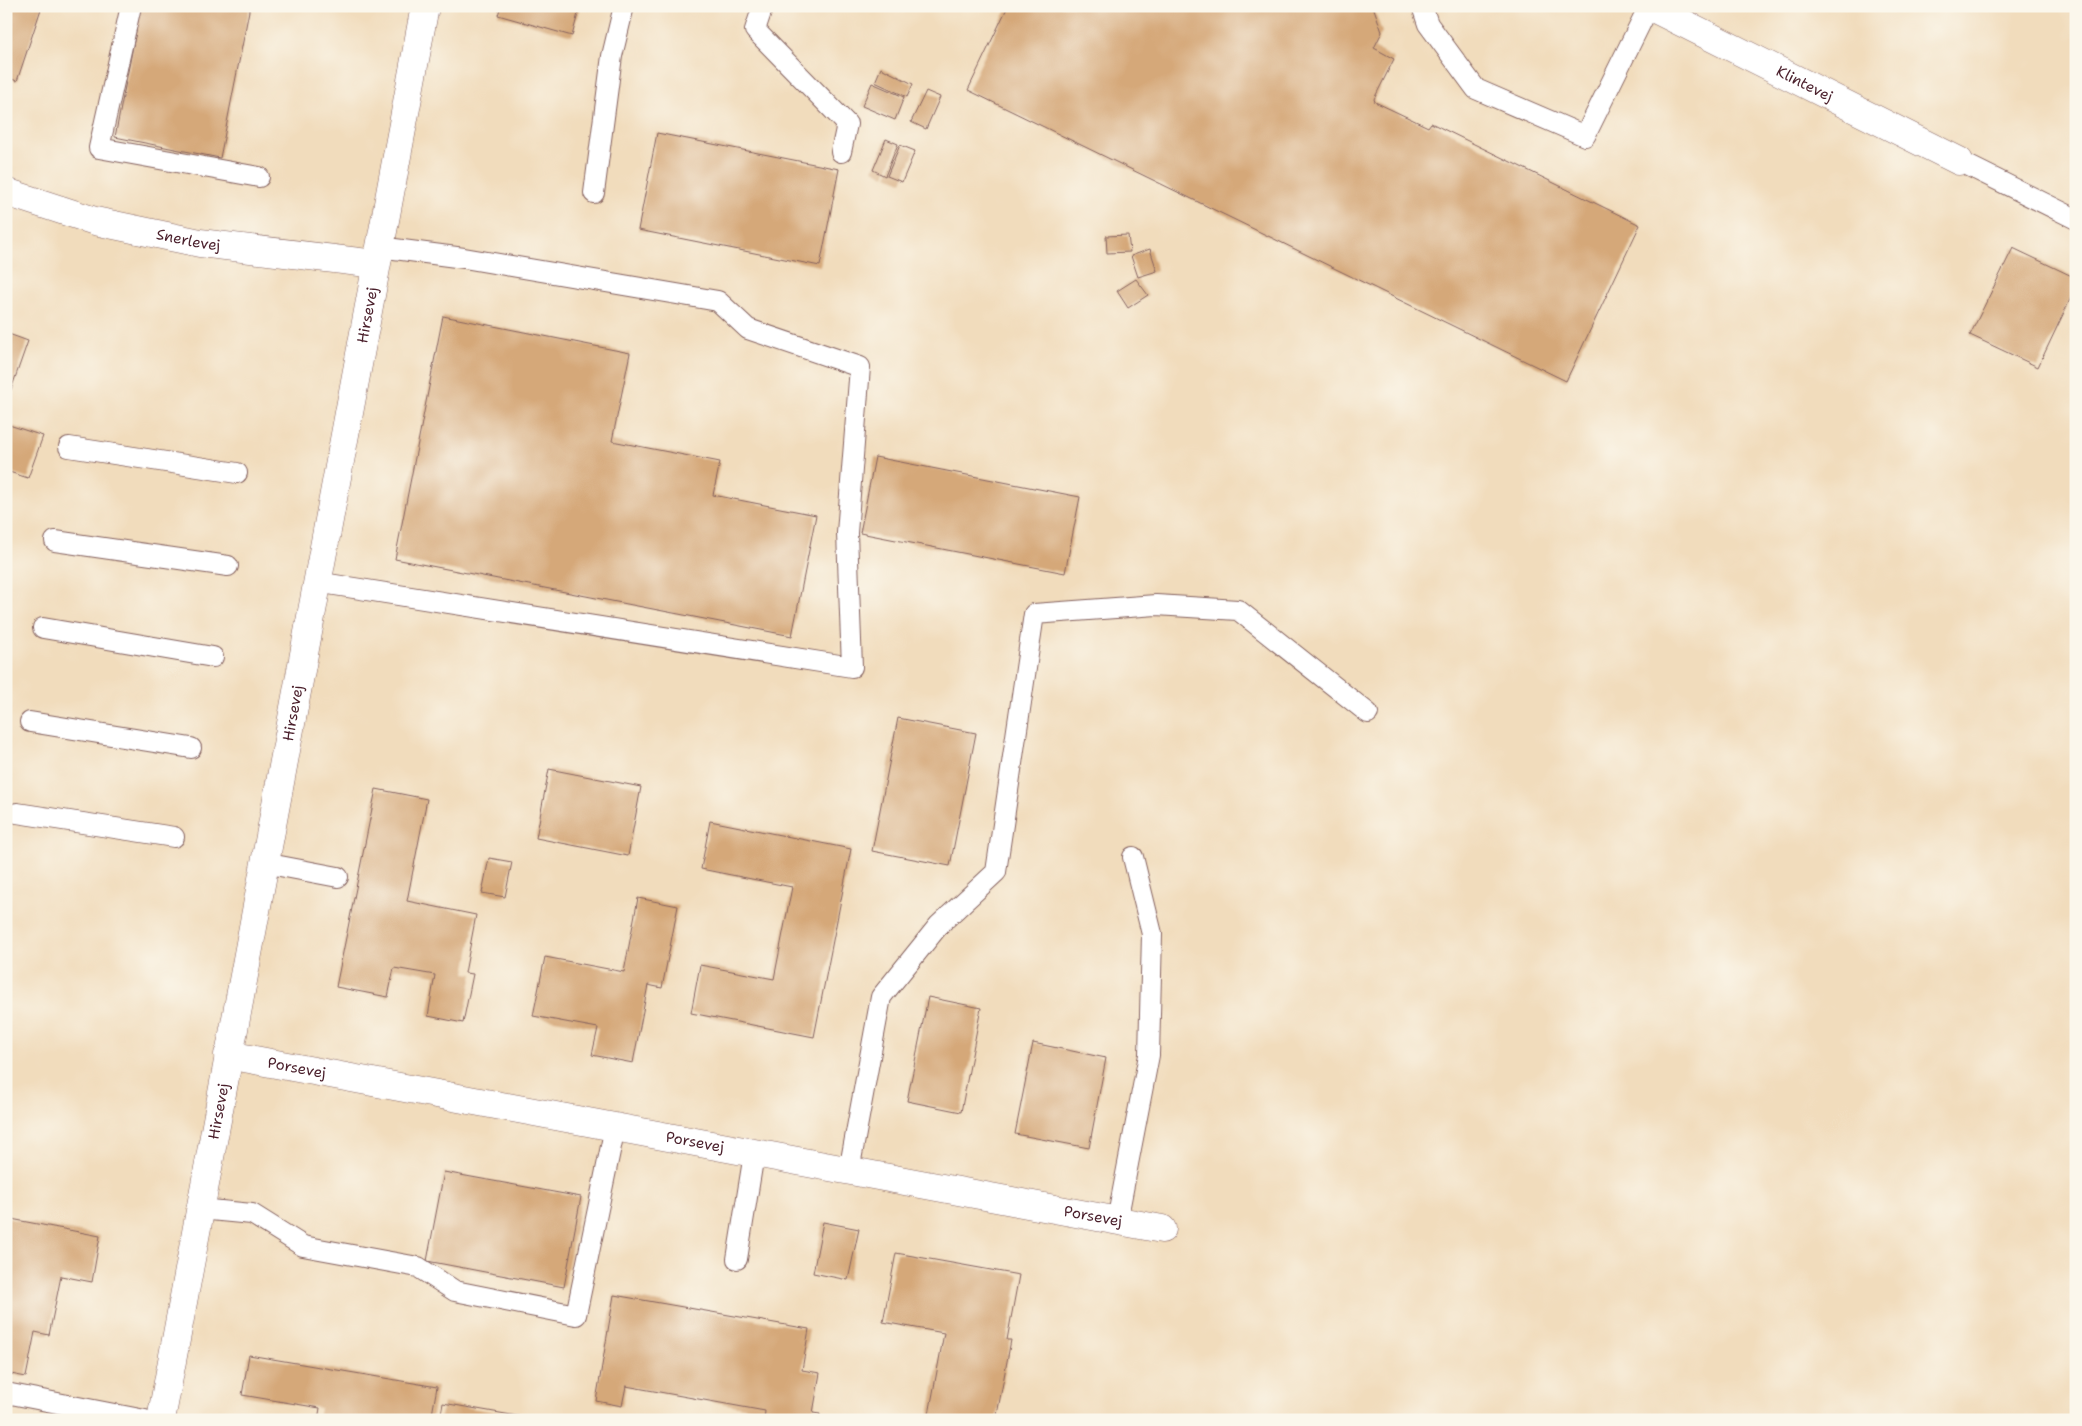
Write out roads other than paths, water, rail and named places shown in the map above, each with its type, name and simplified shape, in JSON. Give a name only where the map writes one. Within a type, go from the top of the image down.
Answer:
[{"type":"street","name":"Hirsevej","points":[[161,1420],[425,6]]},
{"type":"street","name":"Klintevej","points":[[1649,6],[1959,161]]},
{"type":"street","name":"Snerlevej","points":[[6,192],[95,221],[200,243],[378,255]]},
{"type":"street","name":"Porsevej","points":[[228,1055],[1162,1229]]},
{"type":"lane","points":[[131,6],[99,148],[259,177]]},
{"type":"lane","points":[[594,193],[612,56],[624,6]]},
{"type":"lane","points":[[763,6],[755,30],[847,124],[841,152]]},
{"type":"lane","points":[[1422,6],[1428,24],[1476,88],[1585,136],[1649,6]]},
{"type":"lane","points":[[1959,161],[2076,219]]},
{"type":"lane","points":[[316,582],[852,667],[847,533],[860,367],[748,329],[718,301],[464,258],[378,255]]},
{"type":"lane","points":[[69,447],[237,473]]},
{"type":"lane","points":[[55,541],[228,566]]},
{"type":"lane","points":[[850,1171],[881,997],[939,925],[996,872],[1034,614],[1156,605],[1238,610],[1368,713]]},
{"type":"lane","points":[[43,628],[213,657]]},
{"type":"lane","points":[[30,722],[191,748]]},
{"type":"lane","points":[[18,813],[174,837]]},
{"type":"lane","points":[[1117,1222],[1149,1055],[1152,934],[1133,857]]},
{"type":"lane","points":[[264,863],[338,877]]},
{"type":"lane","points":[[200,1209],[252,1214],[303,1246],[418,1267],[455,1292],[576,1315],[615,1127]]},
{"type":"lane","points":[[737,1259],[754,1154]]},
{"type":"lane","points":[[6,1393],[145,1420]]}]
